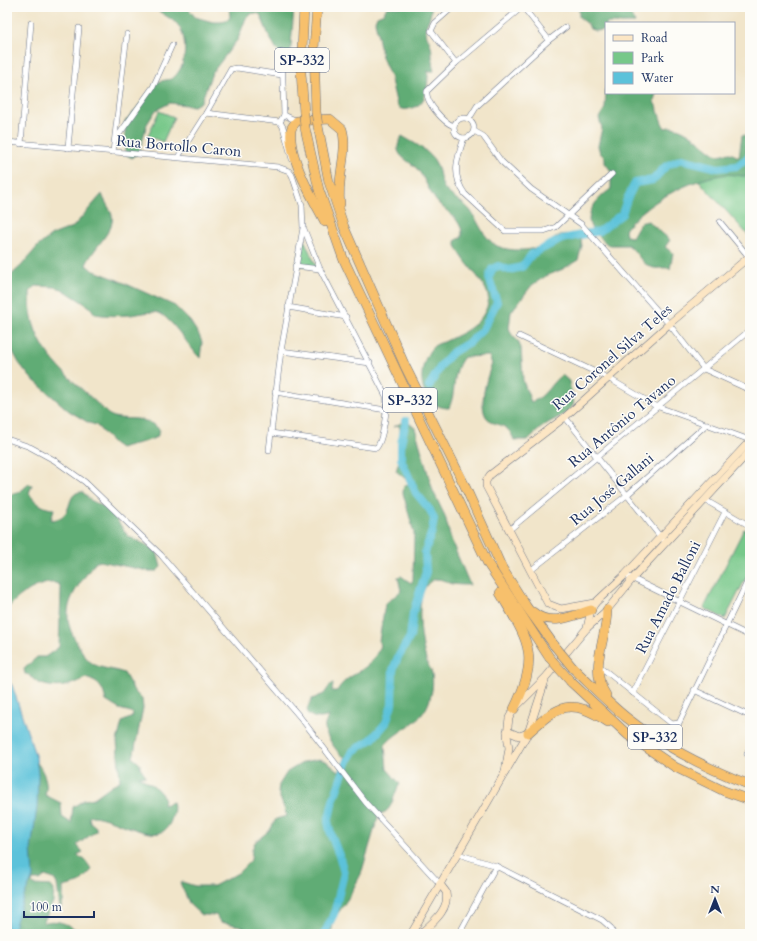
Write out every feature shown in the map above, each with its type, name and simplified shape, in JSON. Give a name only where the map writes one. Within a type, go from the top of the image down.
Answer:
[{"type":"highway","name":"SP-332","points":[[304,7],[301,73],[305,128],[319,190],[343,258],[488,564],[549,657],[571,682],[628,735],[675,766],[724,791],[750,800]]},
{"type":"highway","name":"SP-332","points":[[317,7],[314,48],[316,112],[329,182],[344,227],[405,366],[464,484],[502,568],[526,606],[554,645],[574,668],[615,708],[641,728],[677,751],[718,773],[750,785]]},
{"type":"highway","points":[[343,258],[304,181],[292,146],[291,132],[297,121],[326,118],[335,121],[342,129],[344,152],[340,170],[339,197],[344,227]]},
{"type":"highway","points":[[488,564],[489,575],[522,631],[529,656],[527,680],[514,709]]},
{"type":"highway","points":[[526,606],[536,615],[552,620],[595,604]]},
{"type":"highway","points":[[606,611],[606,631],[598,665],[599,684],[615,708]]},
{"type":"highway","points":[[597,691],[592,672],[592,661],[606,611]]},
{"type":"highway","points":[[528,733],[542,720],[557,710],[567,706],[578,707],[590,711],[628,735]]},
{"type":"street","points":[[453,7],[435,23],[431,32],[456,63]]},
{"type":"street","points":[[464,138],[456,134],[454,126],[446,122],[428,100],[427,94],[429,88],[522,7],[550,40]]},
{"type":"street","points":[[21,144],[32,23]]},
{"type":"street","points":[[469,119],[477,106],[566,27]]},
{"type":"street","points":[[68,148],[79,28]]},
{"type":"street","points":[[113,152],[127,34]]},
{"type":"street","points":[[114,141],[153,87],[172,46]]},
{"type":"street","points":[[280,122],[284,115],[282,52]]},
{"type":"street","points":[[178,158],[206,113],[228,71],[237,68],[282,75]]},
{"type":"street","points":[[206,113],[280,122]]},
{"type":"street","points":[[284,115],[297,121]]},
{"type":"street","points":[[454,126],[460,119],[469,119]]},
{"type":"street","points":[[469,119],[474,125],[474,131],[472,134],[464,138],[455,164],[461,187],[465,194],[500,229],[510,233],[551,229],[570,215],[612,174]]},
{"type":"street","points":[[280,122],[286,135],[289,153],[304,181]]},
{"type":"street","points":[[474,131],[483,136],[501,161],[531,189],[581,224],[669,324],[704,369],[750,390]]},
{"type":"street","name":"Rua Bortollo Caron","points":[[7,142],[278,167],[289,171],[292,175],[302,205],[303,228]]},
{"type":"street","points":[[720,222],[750,257]]},
{"type":"street","points":[[269,450],[281,350],[303,228]]},
{"type":"street","points":[[271,433],[373,449],[378,447],[380,444],[386,410],[386,396],[370,362],[320,269],[303,228]]},
{"type":"street","name":"Rua Coronel Silva Teles","points":[[509,530],[486,486],[486,481],[490,475],[565,417],[669,324],[750,257]]},
{"type":"street","points":[[295,266],[320,269]]},
{"type":"street","points":[[288,307],[346,317]]},
{"type":"street","name":"Rua Antônio Tavano","points":[[509,530],[597,458],[656,406],[704,369],[750,330]]},
{"type":"street","points":[[505,772],[509,748],[507,731],[509,718],[514,709],[546,677],[587,628],[606,611],[663,540],[750,440],[656,406],[608,378],[519,336]]},
{"type":"street","points":[[281,350],[370,362]]},
{"type":"street","points":[[275,392],[386,410]]},
{"type":"street","points":[[565,417],[663,540]]},
{"type":"street","name":"Rua José Gallani","points":[[530,571],[627,495],[707,424]]},
{"type":"street","points":[[7,439],[30,447],[54,460],[85,482],[161,554],[300,717],[366,803],[440,884],[446,892],[445,904],[438,917],[420,934]]},
{"type":"street","points":[[587,628],[595,604],[705,500],[750,451]]},
{"type":"street","points":[[705,500],[750,526]]},
{"type":"street","name":"Rua Amado Balloni","points":[[633,693],[678,601],[725,512]]},
{"type":"street","points":[[509,530],[548,604],[554,607],[569,609],[595,604],[607,604],[606,611]]},
{"type":"street","points":[[625,575],[750,636]]},
{"type":"street","points":[[598,665],[672,724],[679,723],[725,624],[750,576]]},
{"type":"street","points":[[411,934],[528,733],[546,677]]},
{"type":"street","points":[[694,690],[750,716]]},
{"type":"street","points":[[507,731],[519,736],[528,733]]},
{"type":"street","points":[[747,754],[750,747]]},
{"type":"street","points":[[458,854],[496,866],[602,920],[611,928],[613,934]]},
{"type":"street","points":[[459,934],[496,866]]},
{"type":"green space","points":[[153,7],[187,7],[195,17],[213,22],[221,22],[230,18],[229,7],[294,7],[290,59],[283,60],[270,38],[260,14],[253,13],[246,18],[238,39],[212,73],[201,102],[194,106],[170,103],[156,110],[147,124],[139,153],[132,158],[125,154],[125,121],[157,83],[174,77],[182,66],[185,52],[185,44],[178,25]]},
{"type":"green space","points":[[387,7],[431,7],[426,25],[426,31],[431,46],[434,71],[428,71],[427,90],[423,100],[414,107],[408,109],[402,109],[397,106],[390,76],[382,57],[375,21],[377,16],[384,13]]},
{"type":"green space","points":[[579,7],[627,7],[634,22],[605,22],[605,31],[596,31],[590,29],[588,24],[579,17]]},
{"type":"green space","points":[[606,94],[656,94],[654,102],[665,128],[672,127],[685,132],[717,155],[730,153],[739,157],[742,135],[750,136],[750,176],[729,174],[722,175],[710,177],[682,187],[655,202],[643,211],[625,230],[626,236],[632,237],[640,223],[648,221],[670,240],[665,247],[673,253],[670,269],[653,268],[647,265],[628,245],[608,245],[592,229],[589,223],[589,217],[594,206],[602,196],[611,189],[611,177],[614,175],[605,163],[605,158],[600,153],[598,146],[602,128],[599,118],[605,108]]},
{"type":"green space","points":[[159,111],[174,117],[163,142],[148,136]]},
{"type":"green space","points":[[402,136],[422,148],[430,155],[437,165],[444,188],[470,210],[488,239],[497,246],[515,250],[528,250],[545,245],[564,234],[581,239],[582,246],[578,260],[563,269],[546,276],[532,285],[511,312],[509,328],[521,348],[523,381],[531,402],[541,397],[554,381],[562,375],[569,381],[574,399],[573,405],[568,412],[548,423],[528,440],[514,440],[505,427],[491,422],[485,414],[483,408],[484,392],[492,364],[489,356],[464,357],[457,369],[453,395],[449,408],[440,407],[435,404],[425,393],[422,374],[425,360],[431,349],[437,344],[465,332],[477,323],[485,311],[488,303],[488,296],[481,281],[457,249],[455,241],[462,237],[462,230],[459,224],[454,217],[438,203],[417,169],[401,156],[398,148]]},
{"type":"green space","points":[[750,158],[750,234],[748,235],[682,162]]},
{"type":"green space","points":[[102,194],[111,212],[112,221],[107,233],[86,265],[92,270],[175,306],[190,321],[202,342],[200,358],[175,327],[159,313],[152,312],[116,316],[95,314],[90,307],[62,289],[36,286],[30,292],[31,313],[36,331],[44,347],[66,374],[108,414],[114,417],[146,421],[153,424],[160,430],[157,437],[120,448],[113,443],[96,425],[89,423],[69,411],[30,377],[19,363],[7,341],[7,279],[22,265],[38,246],[52,235],[73,227]]},
{"type":"green space","points":[[303,237],[317,268],[297,265]]},
{"type":"green space","points":[[401,423],[409,423],[415,428],[433,491],[445,516],[451,540],[470,585],[452,584],[437,579],[429,583],[424,591],[421,601],[420,627],[424,651],[432,673],[433,684],[431,695],[428,705],[418,719],[398,733],[385,745],[387,769],[400,784],[390,807],[384,813],[379,814],[361,874],[349,897],[334,919],[331,934],[253,934],[241,926],[220,922],[216,915],[201,915],[190,905],[180,883],[182,882],[195,886],[214,886],[238,873],[251,860],[255,842],[270,830],[276,819],[287,816],[278,792],[279,785],[287,772],[304,762],[318,759],[326,761],[338,771],[343,769],[345,757],[339,752],[326,733],[325,724],[329,716],[316,718],[308,714],[307,709],[312,699],[324,694],[331,684],[333,684],[332,691],[337,691],[344,682],[371,662],[380,648],[379,641],[385,604],[401,591],[398,577],[401,576],[411,583],[413,580],[414,533],[403,493],[404,485],[412,484],[396,471],[401,454],[400,428],[398,425],[393,427]]},
{"type":"green space","points":[[29,484],[32,485],[29,493],[34,499],[43,506],[54,509],[51,520],[64,515],[73,496],[77,493],[83,492],[90,500],[109,509],[128,536],[154,549],[157,552],[161,567],[157,571],[149,571],[99,561],[95,563],[75,591],[68,610],[68,620],[71,631],[87,659],[99,667],[124,673],[134,691],[142,699],[143,708],[133,758],[140,764],[140,767],[146,776],[138,776],[154,786],[164,797],[163,805],[173,802],[174,807],[172,818],[168,827],[162,832],[156,834],[137,830],[96,816],[89,816],[90,822],[96,827],[96,831],[77,845],[83,852],[77,855],[85,860],[92,870],[79,883],[63,887],[63,902],[60,909],[57,884],[54,879],[45,876],[40,880],[33,880],[32,883],[34,885],[51,886],[54,890],[53,902],[43,923],[54,921],[64,923],[82,934],[10,934],[29,753],[43,772],[46,783],[45,795],[61,803],[62,817],[71,823],[73,807],[84,800],[94,798],[120,781],[117,741],[122,722],[132,717],[133,714],[131,712],[119,709],[106,701],[104,692],[94,681],[85,678],[73,684],[55,687],[37,682],[25,674],[24,669],[37,657],[45,657],[59,647],[61,591],[59,584],[53,583],[38,586],[16,599],[7,610],[7,495],[18,493]]},
{"type":"green space","points":[[744,529],[750,532],[750,570],[725,619],[704,608]]},
{"type":"water","points":[[7,679],[12,685],[36,758],[38,774],[37,807],[31,849],[33,877],[24,896],[12,934],[7,934]]},
{"type":"waterway","points":[[429,386],[442,364],[453,352],[470,342],[483,329],[497,302],[489,278],[492,269],[498,266],[509,270],[522,267],[532,254],[562,239],[600,231],[622,214],[635,183],[653,180],[666,166],[681,159],[718,168],[737,166],[750,156]]},
{"type":"waterway","points":[[324,934],[334,914],[344,873],[328,822],[333,801],[345,767],[353,751],[372,739],[386,723],[392,704],[393,670],[398,657],[410,637],[413,613],[426,572],[425,552],[432,531],[434,519],[430,510],[416,493],[401,459],[401,443],[406,421]]}]
